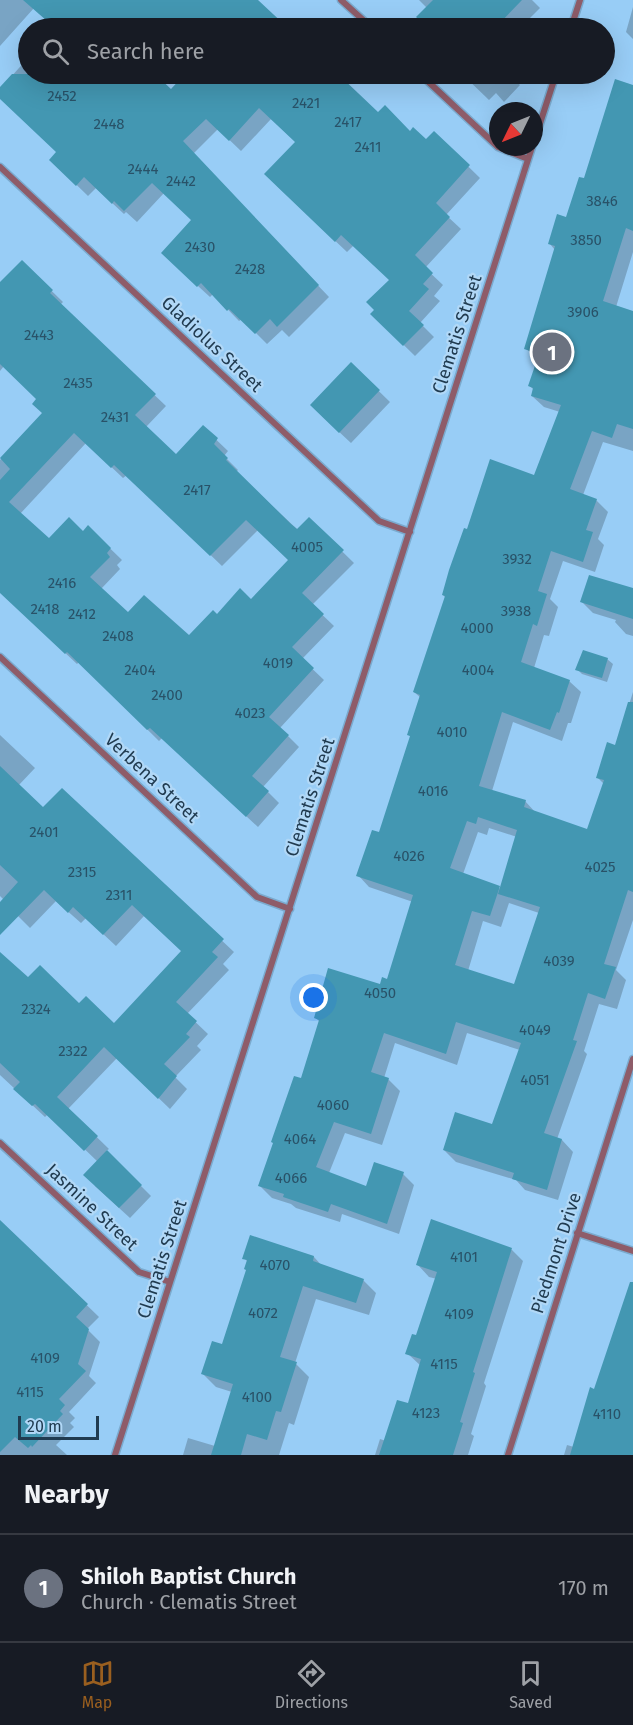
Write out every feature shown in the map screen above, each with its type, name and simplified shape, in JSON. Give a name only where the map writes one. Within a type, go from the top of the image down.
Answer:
[{"type":"street","points":[[341,0],[361,18]]},
{"type":"street","points":[[574,18],[580,0]]},
{"type":"street","points":[[431,84],[489,139]]},
{"type":"street","points":[[543,114],[553,84]]},
{"type":"street","points":[[520,156],[528,159]]},
{"type":"street","name":"Clematis Street","points":[[115,1455],[529,156]]},
{"type":"street","name":"Gladiolus Street","points":[[0,167],[379,521],[410,532]]},
{"type":"street","name":"Verbena Street","points":[[0,657],[257,897],[290,909]]},
{"type":"street","name":"Piedmont Drive","points":[[508,1455],[633,1059]]},
{"type":"street","name":"Jasmine Street","points":[[0,1143],[139,1272],[170,1282]]},
{"type":"street","points":[[577,1233],[633,1251]]},
{"type":"building","points":[[23,0],[258,0],[277,18],[44,18]]},
{"type":"building","points":[[433,0],[522,0],[505,18],[416,17]]},
{"type":"building","points":[[12,74],[18,74],[18,84],[166,84],[171,89],[176,84],[349,84],[378,112],[385,105],[410,131],[413,127],[426,139],[434,131],[470,165],[436,203],[450,217],[415,255],[433,273],[423,284],[429,289],[409,311],[424,325],[403,346],[370,314],[374,310],[366,302],[389,280],[341,235],[335,242],[264,174],[295,142],[259,108],[229,141],[206,119],[183,141],[319,285],[277,327],[270,319],[255,334],[229,309],[227,311],[201,283],[197,287],[161,253],[191,220],[152,183],[124,211],[114,201],[112,204],[84,177],[76,186],[49,160],[56,152],[0,99],[0,87]]},
{"type":"building","points":[[615,79],[633,85],[633,231],[626,228],[603,301],[633,311],[633,429],[617,424],[612,438],[592,431],[570,489],[597,499],[586,530],[593,532],[583,562],[551,551],[538,591],[547,594],[537,626],[533,624],[521,662],[570,680],[559,713],[557,712],[550,730],[502,712],[479,786],[526,800],[524,807],[587,829],[604,780],[596,778],[607,742],[615,745],[628,702],[633,702],[633,892],[628,890],[604,964],[616,967],[605,999],[588,993],[573,1040],[577,1041],[544,1133],[562,1139],[547,1190],[512,1179],[514,1173],[443,1150],[455,1112],[492,1124],[521,1043],[456,1022],[446,1054],[384,1033],[371,1072],[389,1078],[371,1134],[334,1122],[316,1167],[366,1186],[374,1162],[404,1172],[387,1224],[331,1204],[328,1212],[258,1186],[294,1076],[301,1078],[319,1020],[314,1018],[328,968],[380,984],[382,977],[387,979],[413,895],[356,876],[372,830],[379,832],[410,736],[407,735],[420,695],[413,692],[445,596],[442,595],[449,570],[464,528],[467,529],[490,459],[534,475],[561,405],[531,396],[533,388],[528,386],[538,357],[532,355],[533,352],[524,349],[555,246],[548,244],[557,214],[566,217],[579,177],[584,178]],"holes":[[[478,817],[517,830],[498,894],[540,907],[514,984],[455,965],[472,911],[490,916],[500,886],[450,868],[467,821],[476,824]]]},
{"type":"building","points":[[22,260],[53,290],[50,293],[156,394],[135,415],[176,454],[203,425],[218,438],[214,444],[228,458],[226,460],[291,524],[297,529],[309,517],[344,550],[302,593],[324,614],[292,647],[314,668],[269,717],[289,735],[252,776],[269,791],[246,817],[150,728],[147,730],[67,652],[65,654],[0,593],[0,480],[10,469],[0,458],[42,413],[32,404],[36,399],[0,364],[0,282]],"holes":[[[74,433],[111,468],[114,465],[210,556],[246,520],[288,560],[251,599],[240,588],[217,614],[213,610],[189,635],[144,595],[128,612],[90,577],[110,557],[107,553],[111,548],[88,525],[83,531],[69,517],[49,538],[9,502]]]},
{"type":"building","points":[[351,362],[380,390],[339,433],[310,405]]},
{"type":"building","points":[[589,575],[633,588],[633,619],[580,602]]},
{"type":"building","points":[[583,650],[608,658],[602,678],[575,670]]},
{"type":"building","points":[[0,766],[43,807],[62,788],[224,939],[212,952],[218,957],[176,1002],[197,1021],[186,1034],[190,1037],[164,1064],[177,1076],[158,1099],[104,1047],[57,1097],[98,1136],[84,1151],[35,1104],[32,1106],[13,1089],[20,1082],[0,1063],[0,952],[28,977],[40,965],[79,1003],[86,996],[114,1023],[181,951],[132,905],[103,935],[73,907],[68,913],[44,890],[0,935],[0,902],[18,882],[0,865]]},
{"type":"building","points":[[107,1150],[142,1185],[119,1208],[83,1175]]},
{"type":"building","points":[[431,1219],[512,1248],[473,1372],[475,1373],[460,1422],[463,1423],[453,1455],[379,1455],[397,1400],[408,1403],[421,1359],[405,1354],[412,1334],[416,1335],[437,1272],[416,1265]]},
{"type":"building","points":[[0,1220],[88,1304],[76,1317],[89,1329],[78,1364],[86,1371],[59,1399],[65,1405],[60,1411],[63,1414],[32,1447],[31,1445],[28,1448],[15,1437],[0,1452]]},
{"type":"building","points":[[250,1235],[314,1256],[313,1261],[364,1279],[356,1303],[303,1286],[280,1357],[297,1362],[281,1412],[276,1411],[267,1440],[247,1434],[241,1455],[211,1455],[233,1384],[201,1374],[212,1341],[222,1344],[246,1270],[244,1269],[247,1260],[242,1259]]},
{"type":"building","points":[[630,1282],[633,1282],[633,1455],[570,1455],[590,1387],[594,1389]]},
{"type":"place","name":"Shiloh Baptist Church","points":[[552,352]]}]
